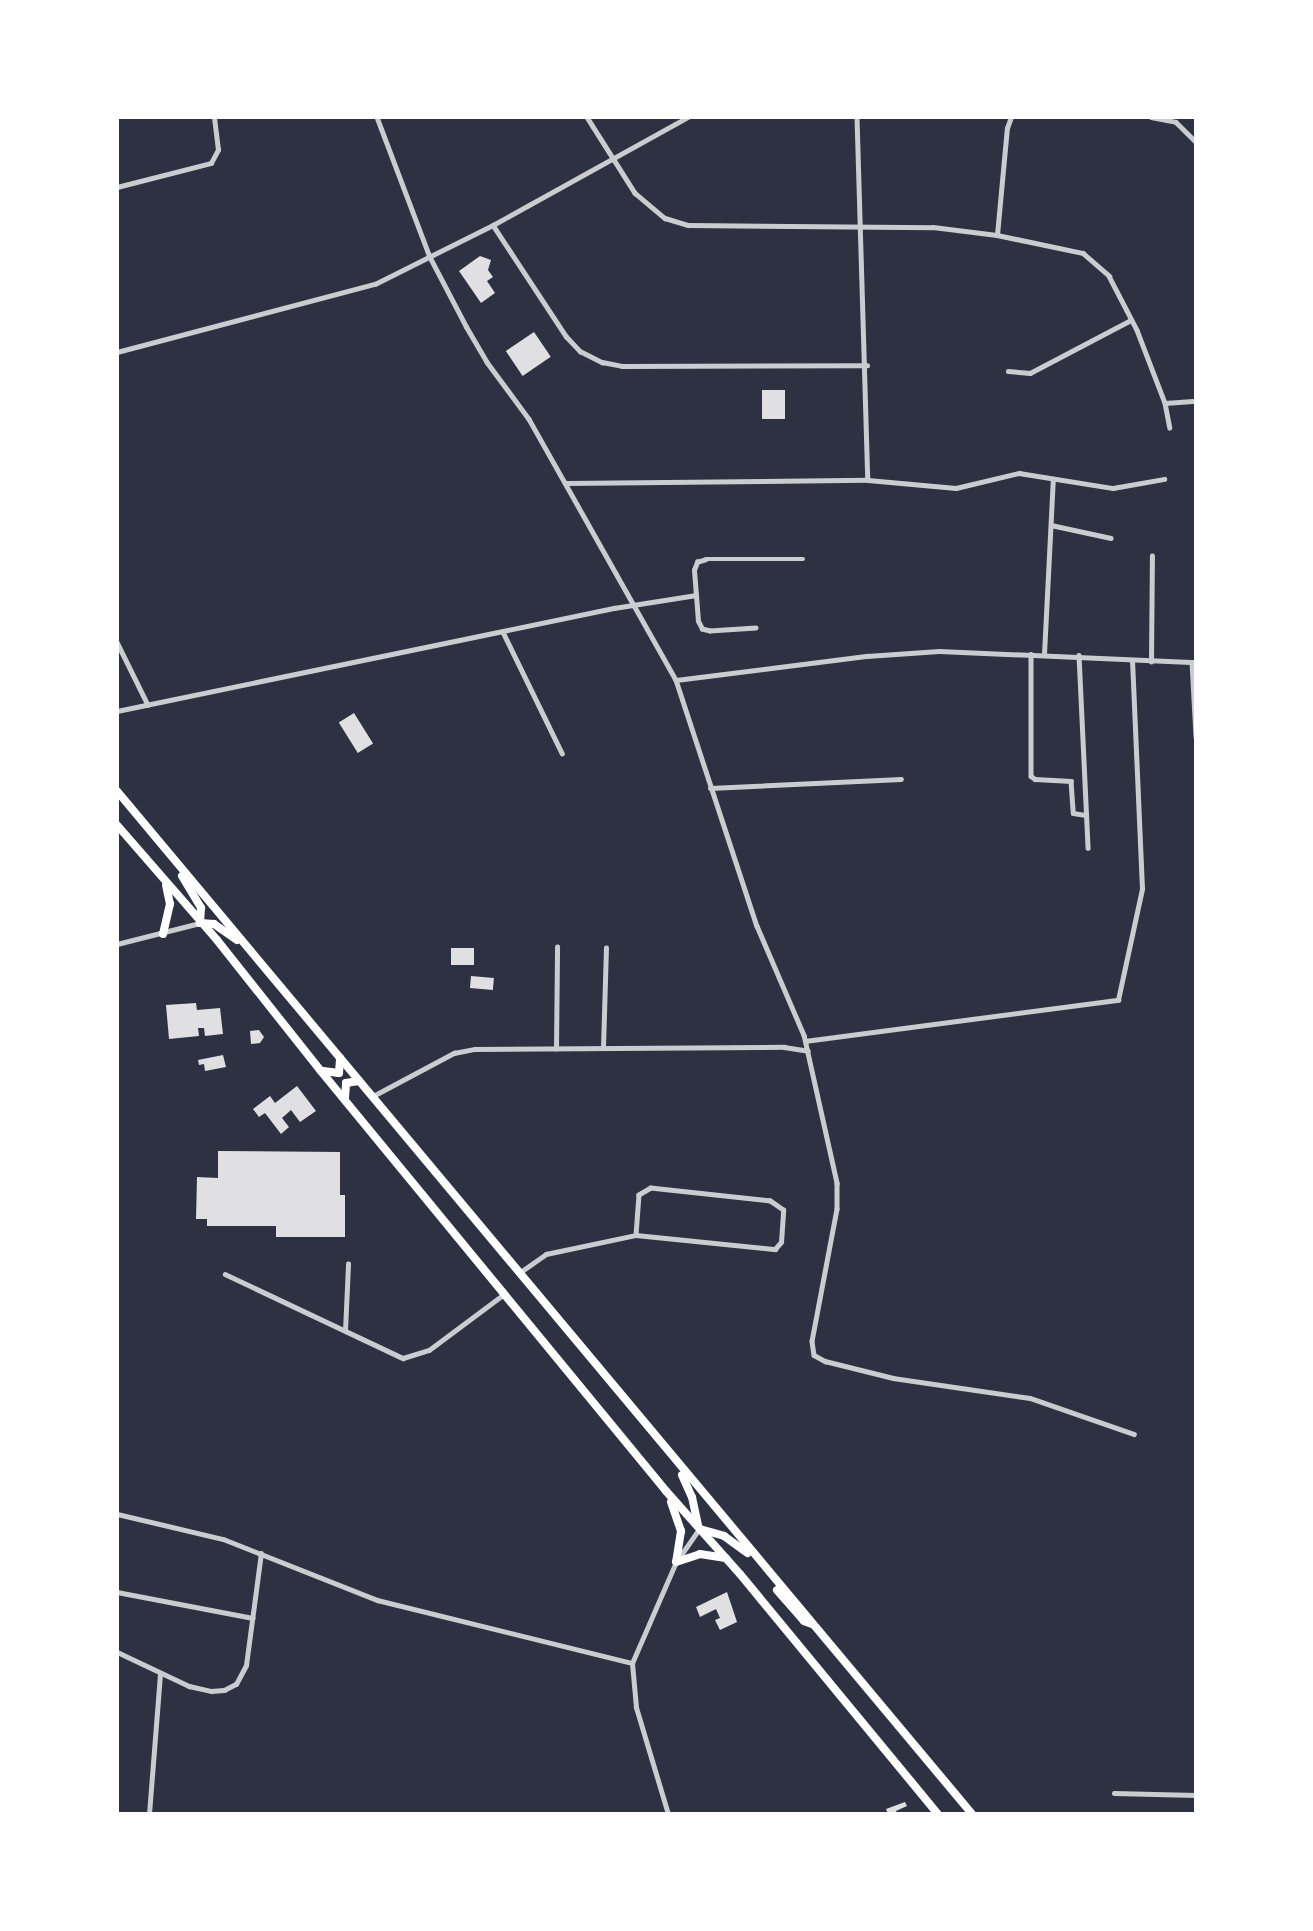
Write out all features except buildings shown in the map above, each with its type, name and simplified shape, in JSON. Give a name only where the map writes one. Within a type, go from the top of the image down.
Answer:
[{"type":"highway","points":[[117,791],[972,1814]]},
{"type":"highway","points":[[117,825],[217,940],[320,1070],[666,1491],[726,1558],[938,1814]]},
{"type":"highway","points":[[167,852],[201,908],[200,923]]},
{"type":"highway","points":[[161,876],[169,893],[170,904],[163,934]]},
{"type":"highway","points":[[200,923],[215,924],[231,934],[250,955],[258,959]]},
{"type":"highway","points":[[320,1070],[331,1074],[339,1073],[340,1057]]},
{"type":"highway","points":[[345,1098],[346,1083],[359,1081]]},
{"type":"highway","points":[[677,1464],[692,1497],[699,1529]]},
{"type":"highway","points":[[666,1491],[681,1531],[676,1562],[700,1554],[726,1558]]},
{"type":"highway","points":[[699,1529],[724,1536],[743,1548],[804,1621],[815,1625]]},
{"type":"street","points":[[117,187],[211,163],[218,150],[214,117]]},
{"type":"street","points":[[377,117],[430,257],[487,362],[529,419],[566,482],[676,680],[757,926],[806,1041],[837,1183],[837,1209],[812,1341],[814,1355],[825,1361],[893,1378],[1030,1398],[1135,1434]]},
{"type":"street","points":[[587,117],[611,157],[650,208],[665,218],[688,225],[933,227],[998,235],[1083,253],[1110,276],[1165,403],[1170,428]]},
{"type":"street","points":[[117,352],[364,287],[493,225],[611,157],[688,117]]},
{"type":"street","points":[[857,117],[858,225],[867,365],[868,480]]},
{"type":"street","points":[[998,235],[1007,128],[1011,117]]},
{"type":"street","points":[[1151,117],[1175,122],[1196,142]]},
{"type":"street","points":[[493,225],[566,336],[580,351],[602,362],[622,366],[867,365]]},
{"type":"street","points":[[1008,371],[1030,373],[1131,320]]},
{"type":"street","points":[[1165,403],[1196,401]]},
{"type":"street","points":[[566,482],[868,480],[956,488],[1009,474],[1113,488],[1164,479]]},
{"type":"street","points":[[1044,654],[1053,480]]},
{"type":"street","points":[[1051,526],[1111,538]]},
{"type":"street","points":[[1151,662],[1152,556]]},
{"type":"street","points":[[756,628],[702,629],[698,621],[694,570],[698,562],[706,559],[803,559]]},
{"type":"street","points":[[117,711],[614,608],[634,608],[696,595]]},
{"type":"street","points":[[503,632],[562,753]]},
{"type":"street","points":[[117,642],[148,705]]},
{"type":"street","points":[[676,680],[867,656],[939,651],[1194,662],[1196,737]]},
{"type":"street","points":[[1031,654],[1031,776],[1035,779],[1071,781],[1073,813],[1086,815]]},
{"type":"street","points":[[1079,655],[1088,848]]},
{"type":"street","points":[[806,1041],[1118,1000],[1142,889],[1132,661]]},
{"type":"street","points":[[710,788],[901,779]]},
{"type":"street","points":[[117,944],[200,923]]},
{"type":"street","points":[[556,1049],[557,947]]},
{"type":"street","points":[[603,1048],[606,948]]},
{"type":"street","points":[[373,1097],[454,1053],[475,1049],[784,1047],[808,1051]]},
{"type":"street","points":[[519,1273],[546,1254],[636,1235],[775,1249],[781,1242],[783,1210],[770,1201],[652,1188],[639,1195],[636,1235]]},
{"type":"street","points":[[345,1331],[348,1264]]},
{"type":"street","points":[[225,1274],[403,1359],[415,1357],[505,1294]]},
{"type":"street","points":[[117,1514],[211,1536],[261,1553],[377,1600],[632,1663]]},
{"type":"street","points":[[668,1814],[636,1707],[632,1663],[676,1562],[699,1529]]},
{"type":"street","points":[[117,1652],[160,1674],[211,1691],[224,1690],[236,1684],[246,1665],[261,1553]]},
{"type":"street","points":[[117,1592],[253,1618]]},
{"type":"street","points":[[149,1814],[160,1674]]},
{"type":"street","points":[[1114,1793],[1196,1795]]}]
